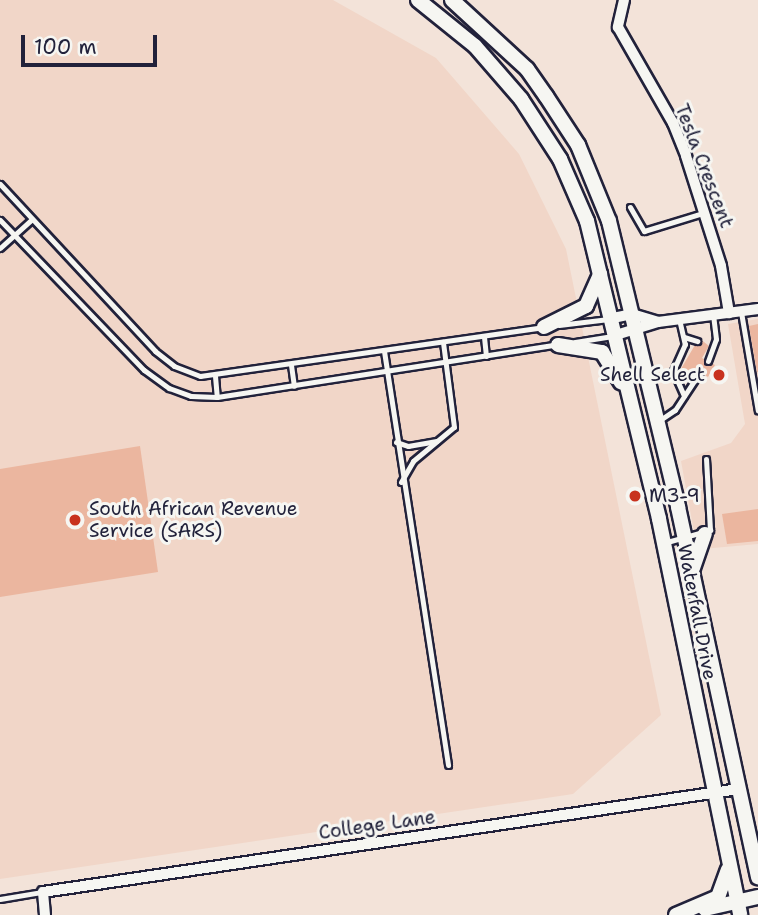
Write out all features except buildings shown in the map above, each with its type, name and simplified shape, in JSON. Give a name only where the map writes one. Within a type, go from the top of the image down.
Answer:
[{"type":"main road","name":"Waterfall Drive","points":[[418,0],[475,46],[539,124],[570,178],[601,270],[617,335],[664,543],[713,793],[739,909]]},
{"type":"main road","name":"Waterfall Drive","points":[[452,0],[527,69],[578,145],[609,221],[678,507],[696,536],[693,573],[758,877]]},
{"type":"main road","points":[[544,327],[586,306],[601,270]]},
{"type":"main road","points":[[558,345],[586,347],[607,356],[633,406]]},
{"type":"main road","points":[[693,573],[696,536]]},
{"type":"main road","points":[[749,836],[758,853]]},
{"type":"main road","points":[[676,915],[710,903],[723,891],[727,850]]},
{"type":"main road","points":[[676,915],[739,909],[758,897]]},
{"type":"street","name":"Tesla Crescent","points":[[624,0],[617,20],[620,34],[673,123],[705,212],[729,313]]},
{"type":"street","points":[[617,335],[635,332],[658,322],[758,309]]},
{"type":"street","points":[[612,318],[632,314],[658,322]]},
{"type":"street","name":"College Lane","points":[[43,892],[739,789]]},
{"type":"street","points":[[43,892],[46,915]]},
{"type":"lane","points":[[0,184],[31,220],[167,361],[185,372],[215,376],[612,318]]},
{"type":"lane","points":[[630,208],[644,231],[705,212]]},
{"type":"lane","points":[[0,220],[156,381],[180,393],[217,397],[617,335]]},
{"type":"lane","points":[[0,248],[31,220]]},
{"type":"lane","points":[[741,312],[758,411]]},
{"type":"lane","points":[[708,361],[713,316]]},
{"type":"lane","points":[[679,319],[684,349],[673,371],[684,396]]},
{"type":"lane","points":[[484,337],[486,356]]},
{"type":"lane","points":[[684,337],[697,341]]},
{"type":"lane","points":[[401,482],[413,461],[454,427],[443,342]]},
{"type":"lane","points":[[384,351],[401,482],[448,765]]},
{"type":"lane","points":[[291,365],[294,386]]},
{"type":"lane","points":[[657,421],[666,418],[700,373]]},
{"type":"lane","points":[[215,376],[217,397]]},
{"type":"lane","points":[[396,442],[408,446],[440,441]]},
{"type":"lane","points":[[664,543],[696,536],[713,522],[706,459]]},
{"type":"lane","points":[[0,899],[43,892]]},
{"type":"shaded area","points":[[0,0],[333,0],[436,58],[519,154],[566,249],[661,715],[573,794],[0,879]]},
{"type":"shaded area","points":[[758,319],[758,544],[697,548],[681,461],[731,443],[745,424],[728,324]]},
{"type":"place","name":"Shell Select","points":[[719,375]]},
{"type":"place","name":"M3-9","points":[[635,496]]},
{"type":"place","name":"South African Revenue Service (SARS)","points":[[75,520]]}]
